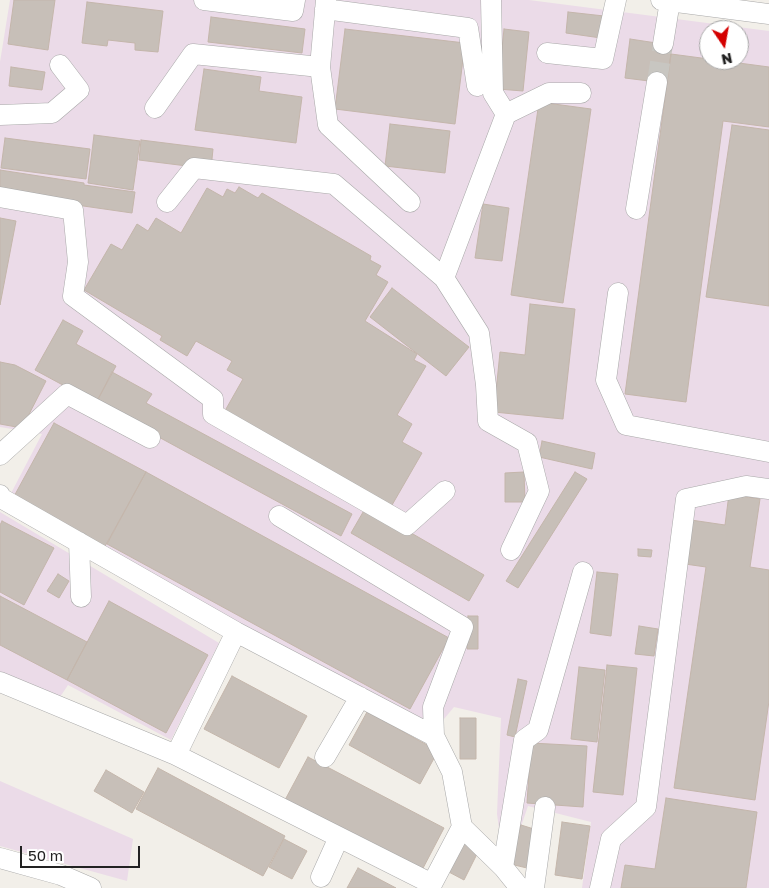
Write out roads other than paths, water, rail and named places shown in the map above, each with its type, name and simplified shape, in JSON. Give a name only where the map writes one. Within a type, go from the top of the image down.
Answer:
[{"type":"street","points":[[204,0],[293,11],[294,0]]},
{"type":"street","points":[[491,0],[493,93],[506,114]]},
{"type":"street","points":[[547,53],[603,59],[616,0]]},
{"type":"street","points":[[663,44],[665,1],[769,14]]},
{"type":"street","points":[[410,202],[328,125],[320,67],[325,5],[468,28],[477,86]]},
{"type":"street","points":[[154,108],[193,54],[320,67]]},
{"type":"street","points":[[0,115],[52,113],[79,90],[60,65]]},
{"type":"street","points":[[636,209],[657,82]]},
{"type":"street","points":[[444,278],[506,114],[548,93],[581,93]]},
{"type":"street","points":[[167,202],[194,168],[334,184],[444,278],[479,333],[486,385],[488,421],[527,443],[539,491],[510,550]]},
{"type":"street","points":[[0,197],[73,210],[78,262],[73,296],[213,399],[213,414],[407,525],[445,491]]},
{"type":"street","points":[[618,293],[606,380],[626,425],[769,452]]},
{"type":"street","points":[[0,455],[66,394],[150,438]]},
{"type":"street","points":[[600,888],[611,839],[646,807],[686,499],[746,486],[769,489]]},
{"type":"street","points":[[0,497],[236,632],[434,736]]},
{"type":"street","points":[[279,516],[463,628],[433,707],[434,736],[452,772],[462,827],[504,867],[520,888]]},
{"type":"street","points":[[79,542],[81,597]]},
{"type":"street","points":[[504,867],[524,740],[538,730],[583,572]]},
{"type":"street","points":[[176,755],[236,632]]},
{"type":"street","points":[[0,682],[176,755],[432,884],[462,827]]},
{"type":"street","points":[[325,757],[360,697]]},
{"type":"street","points":[[534,888],[545,807]]},
{"type":"street","points":[[321,878],[339,837]]},
{"type":"street","points":[[0,858],[61,875],[91,888]]},
{"type":"tunnel","points":[[657,82],[663,44]]}]
